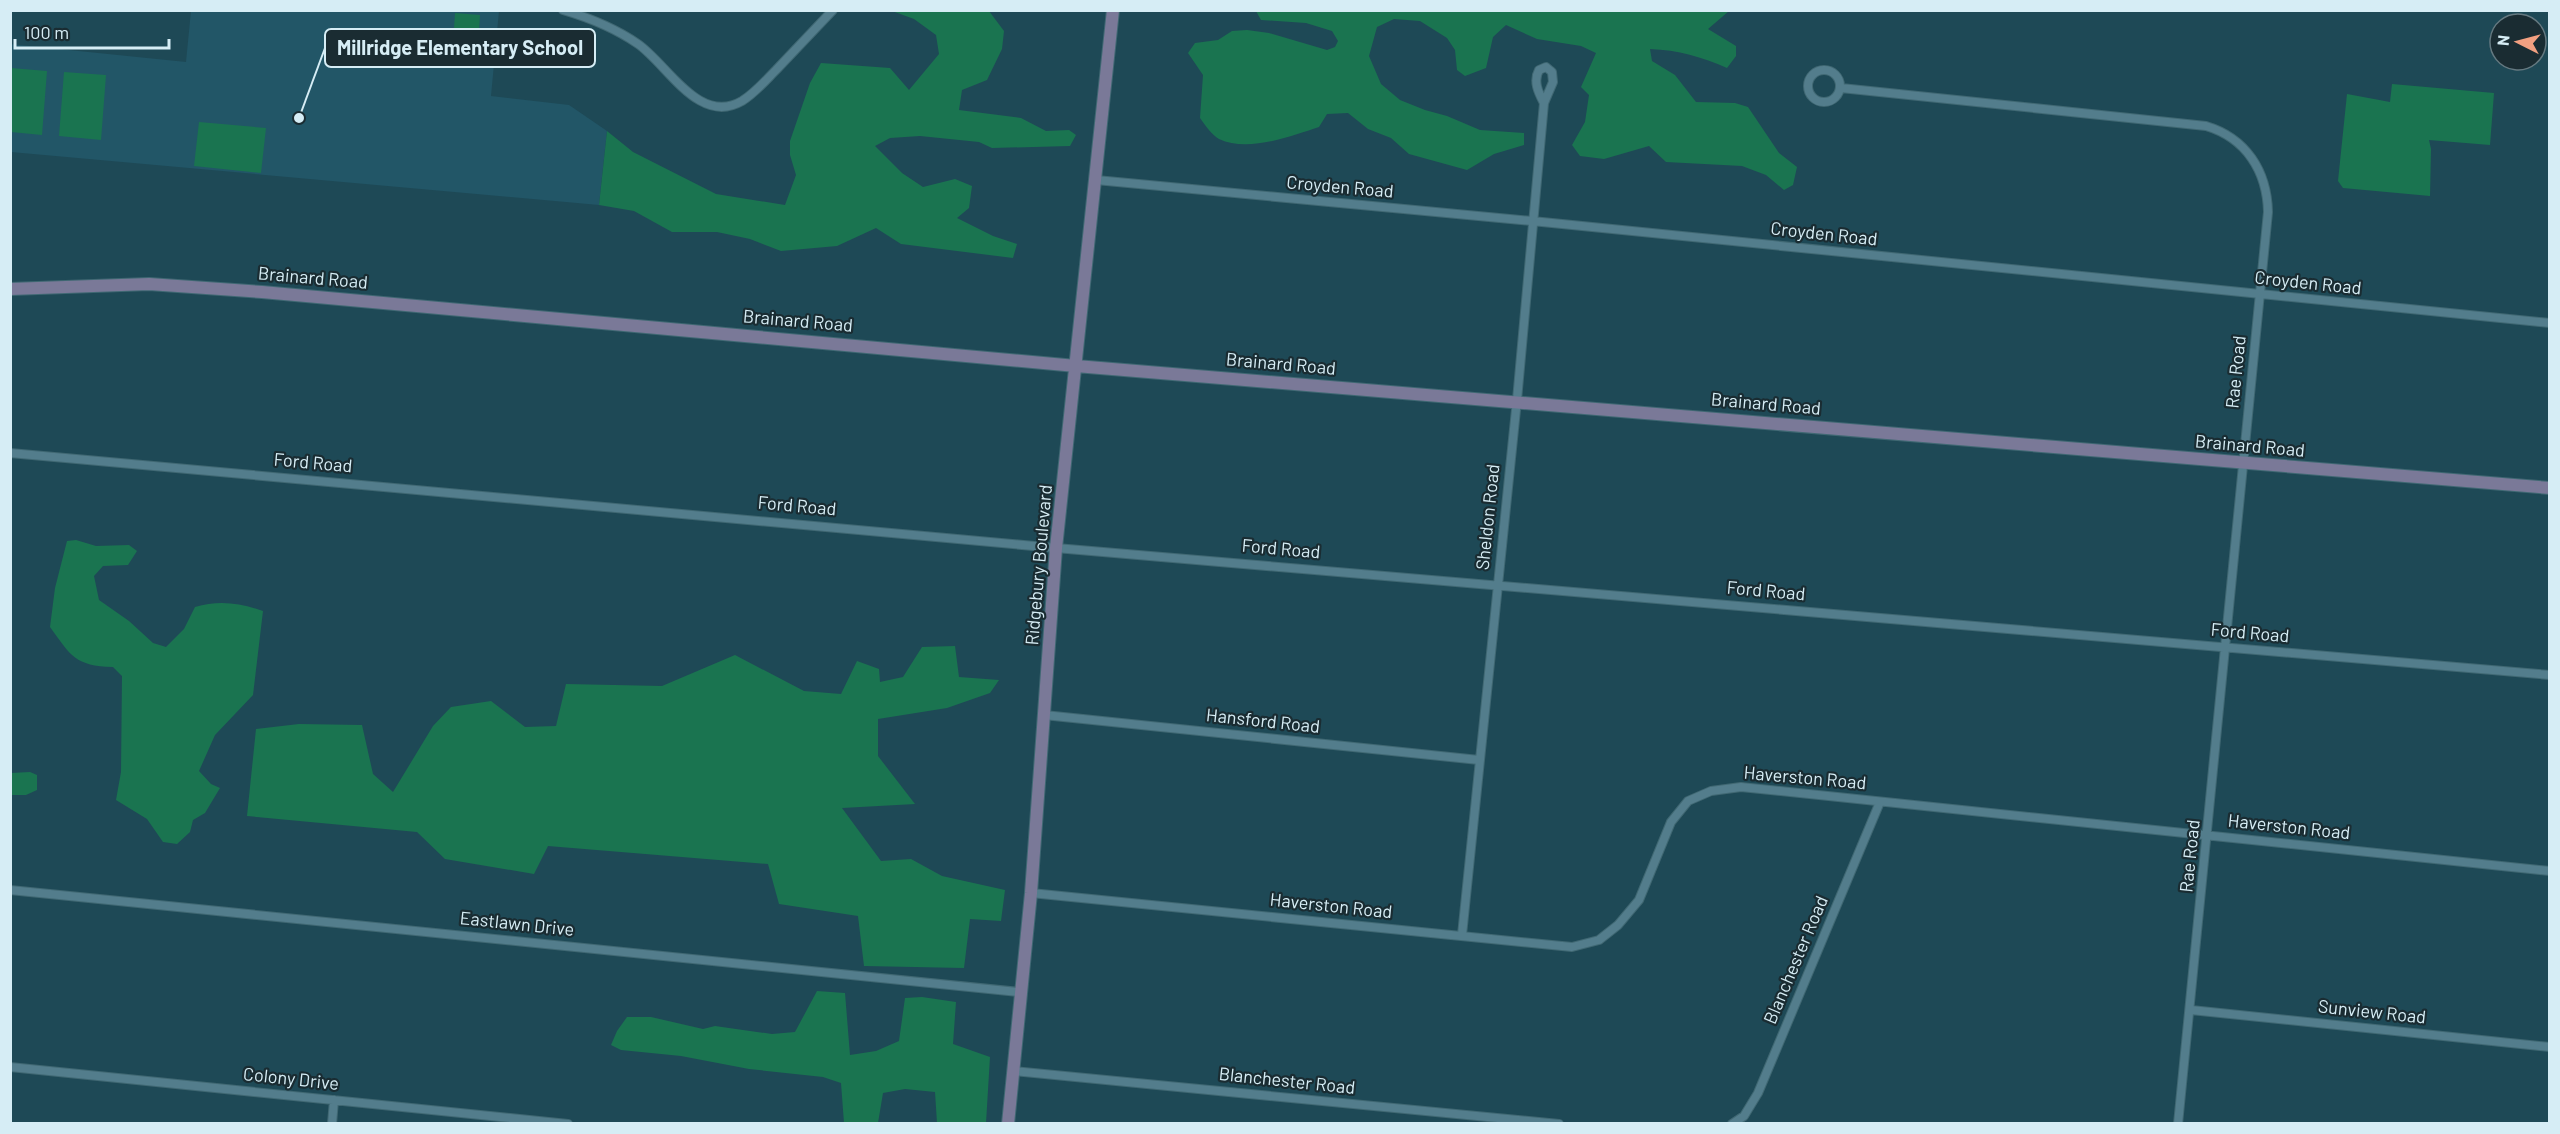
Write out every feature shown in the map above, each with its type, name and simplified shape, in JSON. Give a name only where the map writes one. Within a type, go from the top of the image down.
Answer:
[{"type":"street","points":[[563,10],[622,33],[650,54],[696,99],[719,107],[734,105],[752,94],[834,10]]},
{"type":"street","name":"Ridgebury Boulevard","points":[[1008,1124],[1030,893],[1056,548],[1113,10]]},
{"type":"street","points":[[1825,70],[1835,74],[1840,80],[1841,88],[1835,99],[1823,103],[1814,99],[1808,87],[1812,76],[1825,70]]},
{"type":"street","name":"Rae Road","points":[[1841,88],[2196,124],[2228,135],[2257,165],[2268,193],[2208,836],[2178,1124]]},
{"type":"street","name":"Sheldon Road","points":[[1462,936],[1517,400],[1544,103]]},
{"type":"street","name":"Croyden Road","points":[[1095,180],[1532,221],[2550,323]]},
{"type":"street","name":"Brainard Road","points":[[10,289],[149,284],[188,286],[412,304],[1076,366],[1517,400],[2550,488]]},
{"type":"street","name":"Ford Road","points":[[10,453],[1056,548],[2550,675]]},
{"type":"street","name":"Hansford Road","points":[[1044,716],[1479,760]]},
{"type":"street","name":"Haverston Road","points":[[1030,893],[1572,946],[1599,940],[1618,925],[1639,900],[1671,822],[1688,801],[1711,791],[1741,787],[2550,871]]},
{"type":"street","name":"Blanchester Road","points":[[1732,1124],[1744,1116],[1758,1093],[1880,802]]},
{"type":"street","name":"Eastlawn Drive","points":[[10,890],[1019,992]]},
{"type":"street","name":"Sunview Road","points":[[2191,1010],[2550,1047]]},
{"type":"street","name":"Colony Drive","points":[[10,1067],[568,1124]]},
{"type":"street","name":"Blanchester Road","points":[[1012,1071],[1559,1124]]},
{"type":"street","points":[[332,1124],[334,1100]]},
{"type":"street","points":[[1443,1124],[1444,1113]]},
{"type":"shaded area","points":[[191,11],[499,11],[491,96],[569,105],[607,131],[599,205],[11,152],[10,44],[186,62]]},
{"type":"green space","points":[[892,11],[989,11],[1004,31],[1002,49],[987,80],[962,90],[959,110],[1021,118],[1046,131],[1069,130],[1076,135],[1070,146],[992,148],[979,142],[920,136],[890,138],[875,146],[902,173],[923,187],[955,179],[972,186],[969,208],[957,218],[993,236],[1017,244],[1013,258],[901,244],[876,228],[837,246],[781,251],[750,239],[717,232],[672,232],[634,211],[599,205],[607,131],[633,152],[716,194],[785,205],[796,175],[790,155],[790,141],[810,83],[821,63],[890,68],[909,90],[939,54],[936,35],[914,19]]},
{"type":"green space","points":[[1256,11],[1729,11],[1708,29],[1736,46],[1736,56],[1727,68],[1690,55],[1650,49],[1652,61],[1675,75],[1696,102],[1735,103],[1748,107],[1779,153],[1797,167],[1793,185],[1784,190],[1766,175],[1742,166],[1666,162],[1649,146],[1604,159],[1580,156],[1572,145],[1585,122],[1589,95],[1581,87],[1596,53],[1581,46],[1537,39],[1506,25],[1493,37],[1486,68],[1465,76],[1457,70],[1455,50],[1447,38],[1420,21],[1394,19],[1377,27],[1369,56],[1381,84],[1400,100],[1480,130],[1524,133],[1524,145],[1494,154],[1467,170],[1409,154],[1391,138],[1368,129],[1348,113],[1327,114],[1319,127],[1269,142],[1230,143],[1216,137],[1200,118],[1203,75],[1188,53],[1195,43],[1218,40],[1232,31],[1247,30],[1269,33],[1327,50],[1335,47],[1338,41],[1332,31],[1306,23],[1261,20]]},
{"type":"green space","points":[[455,13],[480,15],[479,30],[454,28]]},
{"type":"green space","points":[[11,68],[47,71],[42,135],[11,132]]},
{"type":"green space","points":[[64,72],[106,75],[101,140],[59,136]]},
{"type":"green space","points":[[2392,84],[2494,93],[2490,145],[2429,140],[2431,149],[2430,196],[2343,188],[2338,181],[2347,94],[2390,102]]},
{"type":"green space","points":[[199,122],[266,128],[261,173],[194,166]]},
{"type":"green space","points":[[76,540],[96,546],[129,545],[137,551],[128,565],[103,566],[94,576],[99,600],[129,621],[153,643],[166,647],[184,629],[195,607],[229,603],[263,611],[253,695],[215,735],[199,771],[211,784],[220,788],[205,813],[193,820],[190,832],[177,844],[163,842],[147,819],[116,800],[121,772],[122,676],[113,667],[90,664],[75,658],[50,627],[55,588],[67,541]]},
{"type":"green space","points":[[955,646],[959,677],[999,680],[990,693],[947,708],[878,719],[878,756],[915,804],[842,808],[881,861],[911,859],[942,876],[1005,890],[1001,921],[970,919],[964,968],[864,966],[858,916],[779,904],[768,864],[548,846],[534,874],[445,859],[417,832],[247,816],[256,729],[299,724],[362,725],[373,774],[393,792],[433,726],[451,707],[491,701],[525,727],[556,726],[566,684],[662,686],[735,655],[804,691],[841,694],[857,661],[879,669],[880,682],[903,677],[922,647]]},
{"type":"green space","points":[[30,772],[37,775],[37,790],[26,795],[11,795],[11,773]]},
{"type":"green space","points":[[817,991],[845,993],[850,1055],[876,1051],[899,1041],[905,998],[922,997],[956,1002],[953,1044],[990,1057],[986,1123],[937,1123],[935,1092],[905,1089],[883,1093],[878,1123],[844,1123],[841,1083],[823,1077],[749,1069],[681,1056],[621,1050],[611,1045],[627,1017],[651,1017],[703,1029],[715,1026],[772,1034],[795,1032]]},
{"type":"place","name":"Millridge Elementary School","points":[[299,118]]}]
